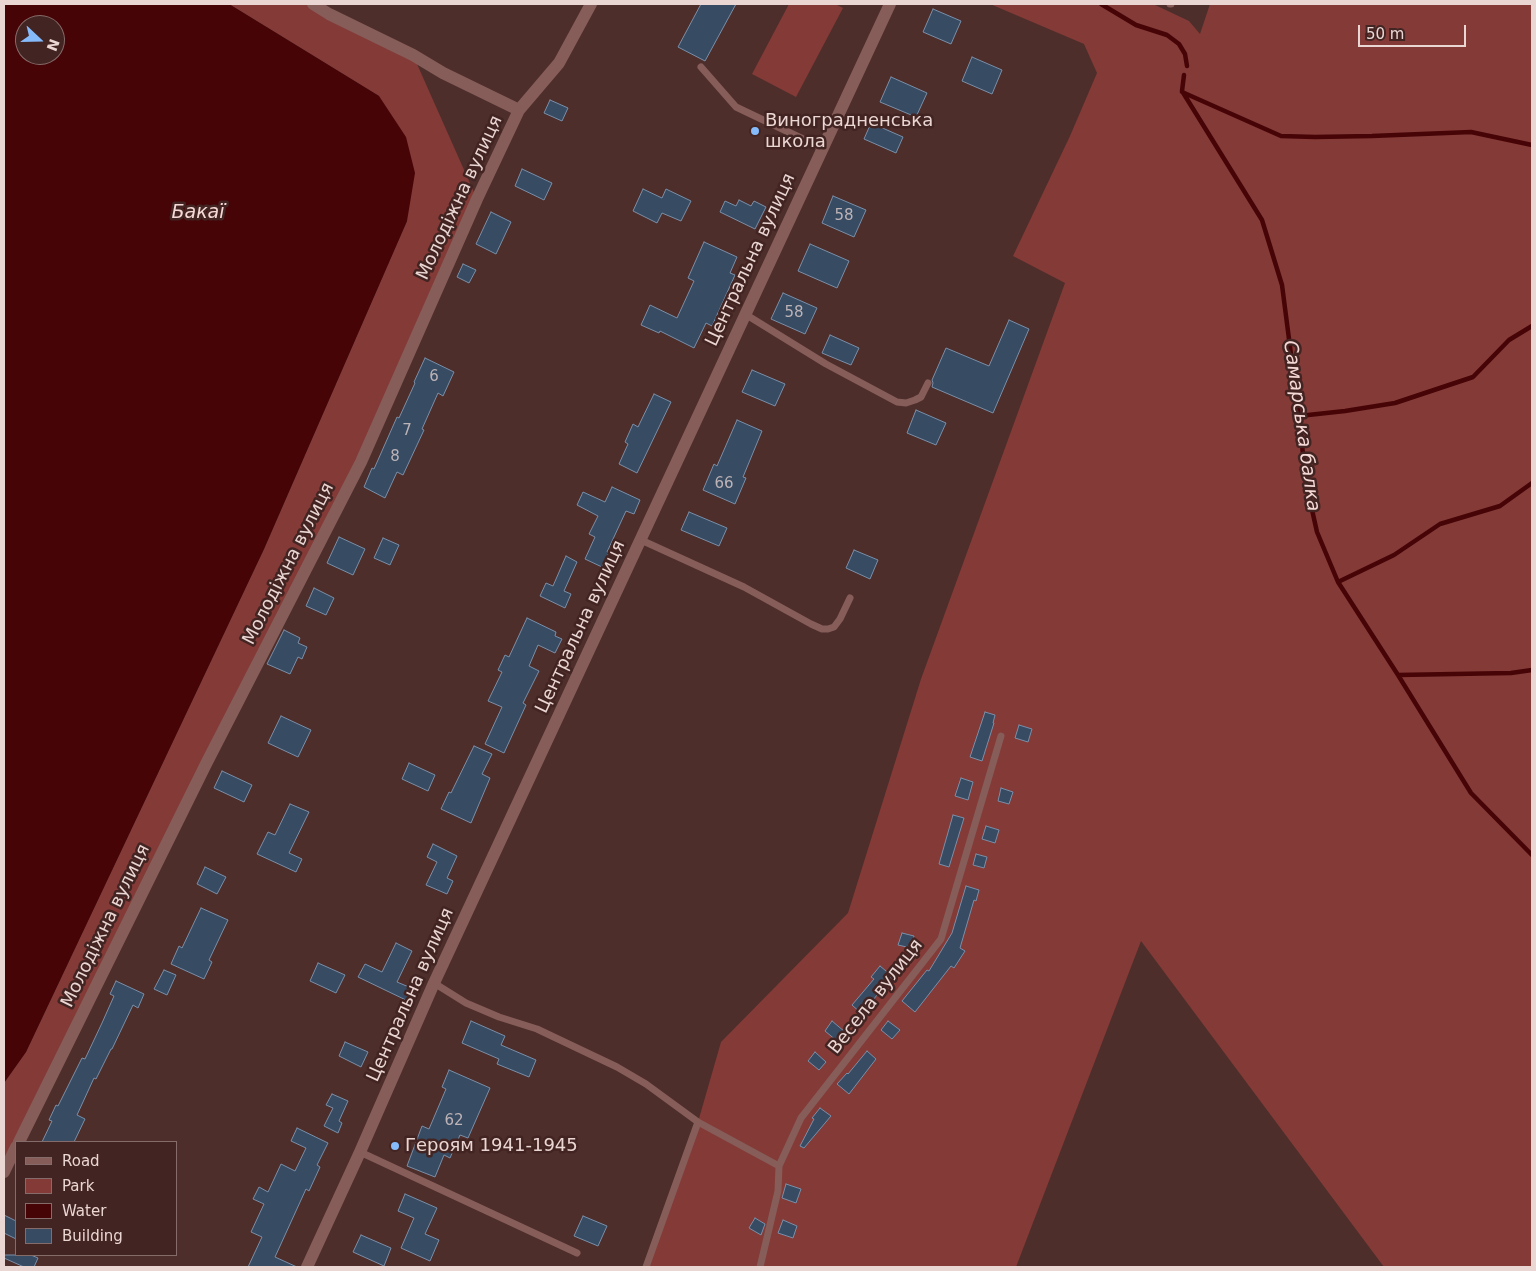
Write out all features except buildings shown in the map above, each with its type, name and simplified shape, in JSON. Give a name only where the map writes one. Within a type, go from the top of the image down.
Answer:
[{"type":"street","points":[[313,4],[443,73],[519,110]]},
{"type":"street","name":"Молодіжна вулиця","points":[[19,1141],[206,764],[361,462],[477,199],[519,110],[559,63],[591,4]]},
{"type":"street","name":"Центральна вулиця","points":[[307,1267],[434,983],[890,4]]},
{"type":"street","points":[[4,1172],[15,1149]]},
{"type":"lane","points":[[701,67],[736,107],[822,148]]},
{"type":"lane","points":[[745,314],[826,364],[897,402],[906,403],[921,397],[928,383]]},
{"type":"lane","points":[[641,540],[744,588],[822,629],[834,626],[840,619],[850,598]]},
{"type":"lane","name":"Весела вулиця","points":[[760,1267],[778,1191],[779,1166],[800,1118],[941,939],[1001,736]]},
{"type":"lane","points":[[434,983],[466,1003],[499,1017],[537,1029],[616,1067],[646,1084],[698,1122],[779,1166]]},
{"type":"lane","points":[[646,1267],[698,1122]]},
{"type":"lane","points":[[360,1152],[577,1253]]},
{"type":"green space","points":[[229,4],[313,4],[413,55],[477,199],[361,462],[20,1141],[15,1141],[15,1150],[4,1172],[4,1083],[26,1052],[264,549],[407,221],[379,96]]},
{"type":"green space","points":[[789,4],[835,4],[843,8],[796,97],[752,74]]},
{"type":"green space","points":[[990,4],[1153,4],[1189,21],[1200,34],[1210,4],[1532,4],[1532,1267],[1384,1267],[1141,941],[1016,1267],[646,1267],[698,1122],[721,1042],[848,913],[921,679],[1065,283],[1013,256],[1070,136],[1097,73],[1084,44]]},
{"type":"water","name":"Бакаї","points":[[4,4],[229,4],[379,96],[406,137],[415,173],[407,221],[264,549],[26,1052],[4,1083]]},
{"type":"waterway","name":"Самарська балка","points":[[1101,4],[1136,25],[1167,35],[1179,44],[1185,54],[1187,66]]},
{"type":"waterway","name":"Самарська балка","points":[[1184,75],[1182,91],[1262,220],[1282,285],[1306,483],[1317,532],[1338,582],[1471,793],[1532,855]]},
{"type":"waterway","points":[[1182,92],[1281,136],[1372,136],[1471,132],[1532,145]]},
{"type":"waterway","points":[[1299,416],[1395,403],[1473,377],[1509,340],[1532,326]]},
{"type":"waterway","points":[[1338,582],[1394,555],[1440,524],[1500,506],[1532,483]]},
{"type":"waterway","points":[[1398,675],[1511,673],[1532,670]]},
{"type":"place","name":"Виноградненська школа","points":[[755,131]]},
{"type":"place","name":"Героям 1941-1945","points":[[395,1146]]}]
